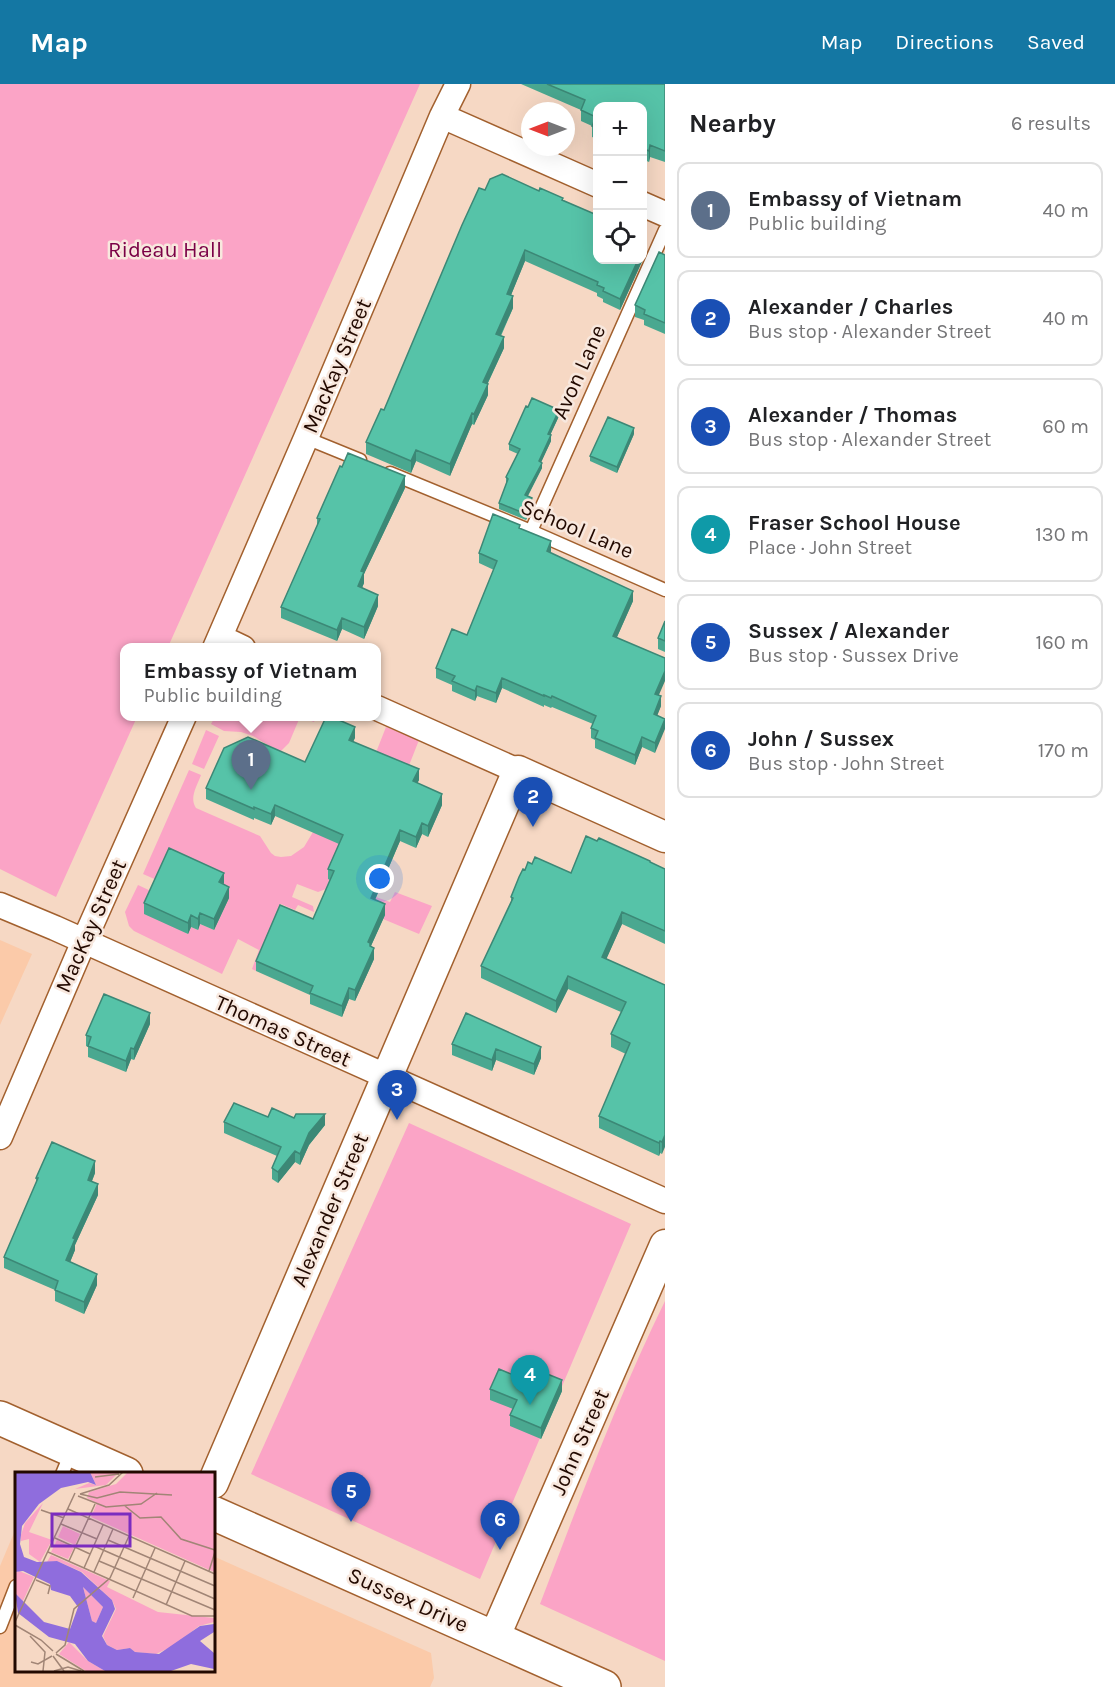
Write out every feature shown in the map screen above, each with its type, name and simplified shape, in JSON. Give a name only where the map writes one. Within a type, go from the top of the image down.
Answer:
[{"type":"main road","points":[[0,1418],[67,1462],[116,1472]]},
{"type":"main road","name":"Sussex Drive","points":[[214,1513],[604,1687]]},
{"type":"street","name":"MacKay Street","points":[[218,642],[442,116],[458,84]]},
{"type":"street","points":[[442,116],[593,182]]},
{"type":"street","points":[[647,206],[665,214]]},
{"type":"street","points":[[381,710],[664,835]]},
{"type":"street","name":"MacKay Street","points":[[0,1137],[182,721]]},
{"type":"street","name":"Alexander Street","points":[[214,1481],[518,771]]},
{"type":"street","name":"Thomas Street","points":[[0,905],[665,1201]]},
{"type":"street","name":"John Street","points":[[494,1638],[665,1245]]},
{"type":"lane","name":"Avon Lane","points":[[531,531],[665,230]]},
{"type":"lane","name":"School Lane","points":[[306,438],[531,531],[665,590]]},
{"type":"lane","points":[[0,1627],[15,1589]]},
{"type":"shaded area","points":[[0,940],[32,954],[0,1025]]},
{"type":"shaded area","points":[[15,1530],[15,1672],[214,1672],[214,1556],[431,1653],[434,1678],[430,1687],[0,1687],[0,1566]]},
{"type":"green space","name":"Rideau Hall","points":[[0,84],[420,84],[170,643],[120,643],[120,721],[135,721],[56,897],[0,869]]},
{"type":"green space","points":[[213,721],[298,721],[289,743],[281,751],[253,736],[241,732],[224,731],[211,724]]},
{"type":"green space","points":[[386,727],[419,740],[408,768],[375,755]]},
{"type":"green space","points":[[206,730],[219,736],[204,769],[192,764]]},
{"type":"green space","points":[[189,770],[201,775],[193,796],[196,808],[260,836],[271,853],[281,857],[291,856],[304,847],[313,832],[331,788],[375,899],[376,897],[390,902],[395,892],[432,906],[419,934],[383,919],[385,915],[326,889],[318,892],[297,884],[292,897],[313,906],[314,912],[298,905],[295,910],[281,904],[278,908],[283,911],[256,971],[252,969],[259,950],[238,939],[222,974],[134,931],[129,926],[125,912],[138,885],[153,892],[187,934],[191,927],[198,930],[200,924],[214,930],[229,898],[159,881],[143,874]]},
{"type":"green space","points":[[409,1123],[631,1224],[480,1579],[251,1474]]},
{"type":"green space","points":[[665,1301],[665,1661],[540,1604],[615,1413]]},
{"type":"building","points":[[547,84],[665,84],[665,151],[650,145],[649,151],[647,150],[647,102],[593,102],[593,116],[581,110],[585,100]]},
{"type":"building","points":[[502,174],[539,191],[540,188],[593,213],[593,264],[636,264],[620,299],[603,291],[604,288],[597,285],[598,282],[525,250],[507,294],[513,296],[496,334],[504,337],[483,382],[488,384],[474,414],[472,413],[450,464],[416,450],[411,461],[366,442],[381,409],[384,410],[479,188],[485,190],[490,179]]},
{"type":"building","points":[[659,252],[665,255],[665,323],[644,314],[645,310],[635,305]]},
{"type":"building","points":[[532,398],[559,410],[539,461],[542,463],[525,495],[532,498],[526,514],[499,503],[508,479],[506,477],[520,449],[509,444]]},
{"type":"building","points":[[608,417],[634,428],[617,467],[590,456]]},
{"type":"building","points":[[348,453],[405,476],[361,571],[364,572],[358,586],[378,595],[364,627],[342,618],[337,630],[281,607],[320,519],[317,518]]},
{"type":"building","points":[[493,514],[551,541],[547,551],[633,591],[613,636],[665,658],[665,671],[655,694],[661,696],[654,714],[665,719],[655,743],[642,737],[635,755],[595,738],[598,731],[591,728],[596,716],[552,696],[551,698],[544,696],[502,678],[496,693],[477,686],[475,691],[452,681],[455,676],[436,668],[452,629],[467,635],[497,561],[479,553]]},
{"type":"building","points":[[665,621],[665,641],[658,638]]},
{"type":"building","points":[[324,721],[341,721],[355,727],[349,740],[419,769],[413,781],[442,794],[428,826],[422,823],[416,837],[400,830],[371,898],[385,904],[368,942],[374,948],[355,990],[349,988],[342,1006],[310,993],[313,986],[256,961],[280,905],[313,919],[334,871],[328,869],[343,835],[275,805],[271,814],[206,788],[224,748],[248,737],[305,762]]},
{"type":"building","points":[[586,836],[597,841],[599,838],[665,869],[665,931],[622,912],[602,957],[665,985],[665,1135],[659,1143],[599,1116],[630,1043],[611,1034],[626,1002],[568,976],[556,1001],[481,966],[513,898],[511,897],[519,877],[528,862],[532,864],[535,857],[571,873]]},
{"type":"building","points":[[169,848],[224,873],[219,882],[229,887],[214,919],[200,913],[198,919],[191,915],[188,923],[144,903]]},
{"type":"building","points":[[104,994],[150,1013],[126,1061],[88,1046],[91,1037],[86,1035]]},
{"type":"building","points":[[466,1013],[541,1047],[534,1064],[496,1049],[492,1060],[452,1044]]},
{"type":"building","points":[[234,1103],[268,1117],[272,1108],[294,1118],[296,1114],[325,1114],[309,1133],[300,1154],[295,1151],[278,1172],[272,1168],[281,1147],[224,1122]]},
{"type":"building","points":[[52,1142],[95,1161],[88,1180],[98,1184],[73,1238],[75,1239],[66,1260],[97,1274],[84,1302],[55,1290],[58,1281],[4,1257]]},
{"type":"building","points":[[530,1367],[562,1380],[541,1428],[510,1415],[517,1400],[490,1389],[499,1369],[525,1380]]},
{"type":"place","name":"Embassy of Vietnam","points":[[251,790]]},
{"type":"place","name":"Alexander / Charles","points":[[533,827]]},
{"type":"place","name":"Alexander / Thomas","points":[[397,1120]]},
{"type":"place","name":"Fraser School House","points":[[530,1405]]},
{"type":"place","name":"Sussex / Alexander","points":[[351,1522]]},
{"type":"place","name":"John / Sussex","points":[[500,1550]]}]
